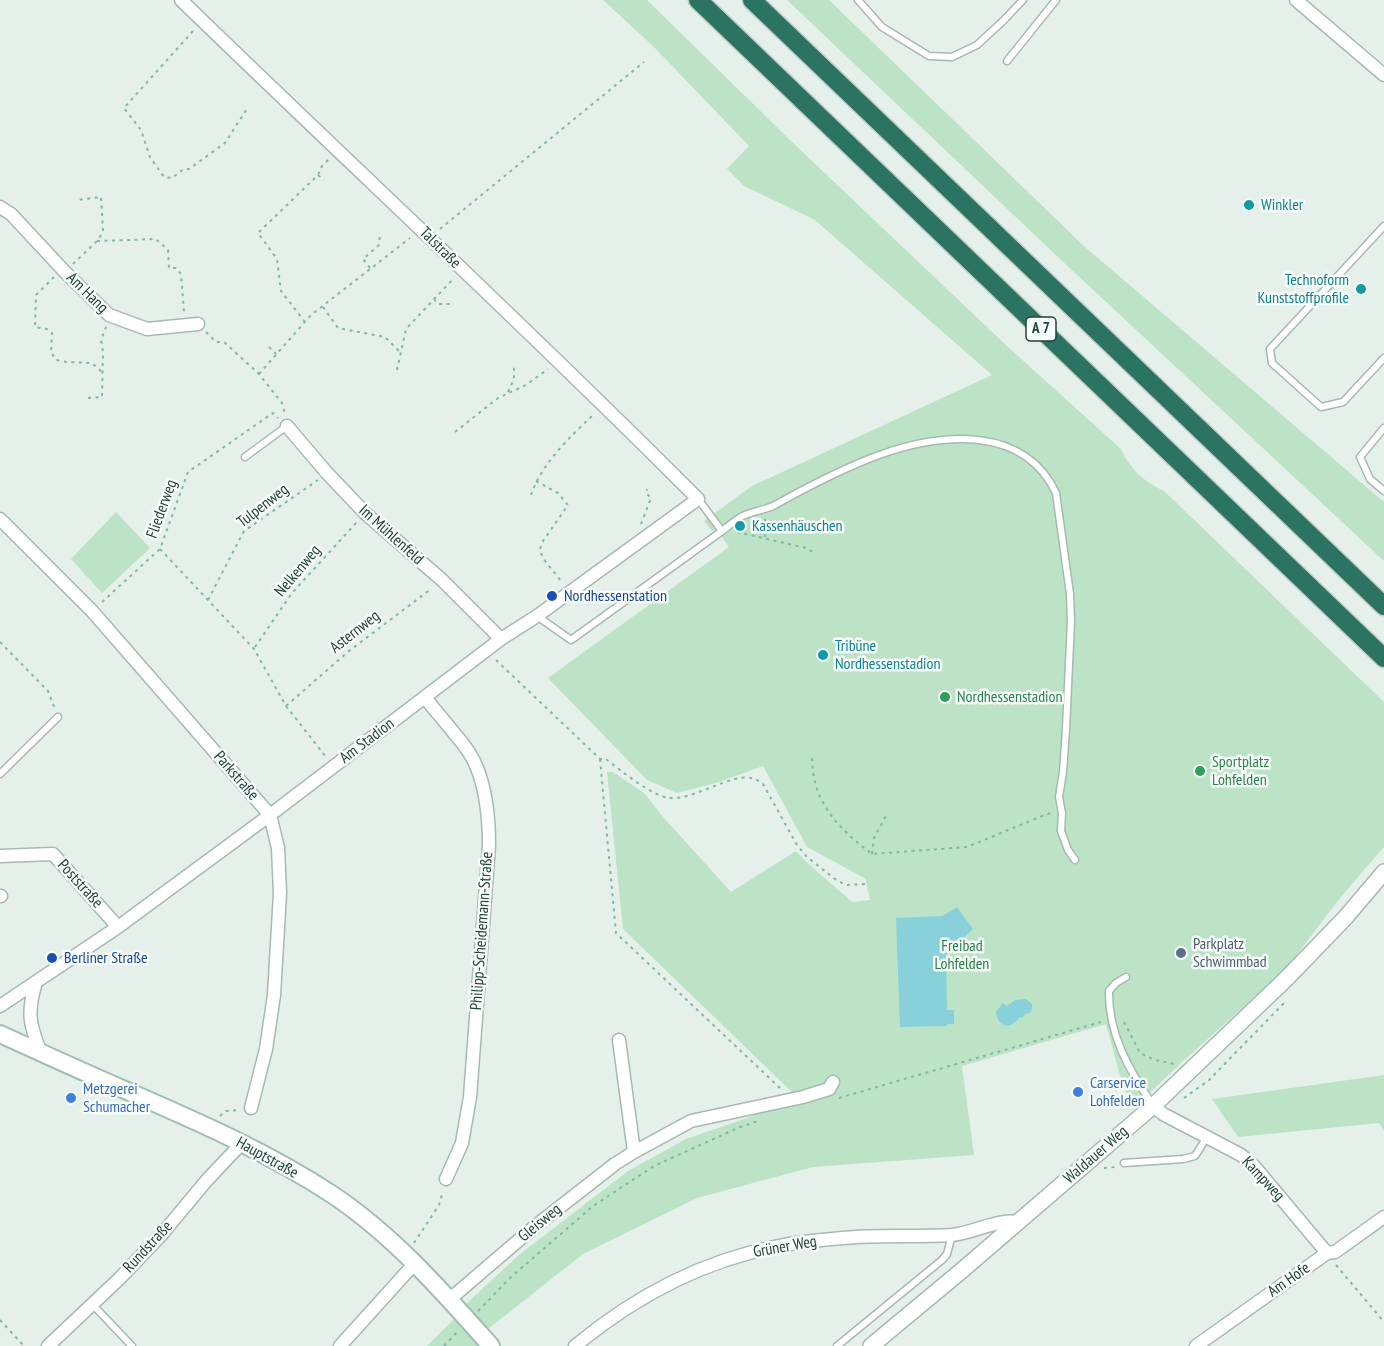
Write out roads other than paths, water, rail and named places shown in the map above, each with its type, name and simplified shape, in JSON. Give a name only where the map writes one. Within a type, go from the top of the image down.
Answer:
[{"type":"highway","name":"A 7","points":[[698,0],[1384,658]]},
{"type":"highway","name":"A 7","points":[[752,0],[1384,606]]},
{"type":"main road","name":"Hauptstraße","points":[[0,1034],[242,1143],[333,1196],[380,1232],[409,1259],[450,1299],[491,1346]]},
{"type":"street","name":"Talstraße","points":[[181,0],[426,233],[698,499]]},
{"type":"street","points":[[1299,1],[1384,75]]},
{"type":"street","name":"Am Hang","points":[[0,207],[11,214],[110,315],[147,329],[198,324]]},
{"type":"street","name":"Im Mühlenfeld","points":[[287,426],[365,513],[442,580],[501,639]]},
{"type":"street","name":"Am Stadion","points":[[0,1006],[118,927],[270,815],[501,639],[537,616],[698,499]]},
{"type":"street","name":"Parkstraße","points":[[0,519],[92,611],[270,815],[278,848],[280,893],[274,995],[266,1048],[251,1108]]},
{"type":"street","name":"Philipp-Scheidemann-Straße","points":[[425,697],[477,766],[489,817],[489,845],[470,1097],[462,1143],[446,1179]]},
{"type":"street","name":"Poststraße","points":[[0,856],[53,854],[118,927]]},
{"type":"street","name":"Waldauer Weg","points":[[870,1346],[1154,1106],[1286,979],[1345,918],[1384,872]]},
{"type":"street","points":[[36,982],[30,1003],[30,1019],[41,1053]]},
{"type":"street","points":[[619,1040],[634,1152]]},
{"type":"street","name":"Gleisweg","points":[[450,1299],[533,1228],[615,1164],[634,1152],[692,1121],[829,1089],[833,1082]]},
{"type":"street","name":"Kampweg","points":[[1154,1106],[1163,1114],[1241,1155],[1254,1166],[1327,1252]]},
{"type":"street","name":"Rundstraße","points":[[48,1346],[93,1305],[162,1234],[207,1180],[242,1143]]},
{"type":"street","name":"Am Hofe","points":[[1196,1346],[1327,1252],[1335,1252],[1384,1217]]},
{"type":"street","name":"Grüner Weg","points":[[575,1346],[623,1310],[651,1293],[712,1264],[744,1254],[776,1246],[831,1239],[965,1233],[1006,1221],[1019,1222]]},
{"type":"street","points":[[340,1346],[409,1259]]},
{"type":"lane","points":[[858,0],[882,27],[920,51],[929,56],[952,57],[977,45],[1023,0]]},
{"type":"lane","points":[[1007,61],[1056,0]]},
{"type":"lane","points":[[1384,226],[1270,349],[1272,363],[1321,407],[1343,402],[1384,358]]},
{"type":"lane","points":[[245,457],[287,426]]},
{"type":"lane","points":[[1384,428],[1360,457],[1370,479],[1384,491]]},
{"type":"lane","points":[[537,616],[571,640],[743,515],[765,510],[814,484],[881,454],[927,442],[968,439],[997,442],[1018,451],[1050,479],[1059,505],[1071,621],[1070,675],[1063,772],[1059,796],[1062,813],[1061,831],[1068,850],[1076,860]]},
{"type":"lane","points":[[698,499],[722,531]]},
{"type":"lane","points":[[0,774],[58,717]]},
{"type":"lane","points":[[1126,977],[1109,991],[1108,1007],[1120,1050],[1137,1082],[1154,1106]]},
{"type":"lane","points":[[1124,1163],[1184,1159],[1195,1156],[1207,1137]]},
{"type":"lane","points":[[837,1346],[942,1260],[947,1254],[952,1234]]},
{"type":"lane","points":[[93,1305],[132,1346]]},
{"type":"water","points":[[957,907],[973,929],[946,954],[947,1010],[954,1010],[954,1024],[900,1027],[896,918],[942,916]]},
{"type":"water","points":[[1026,999],[1032,1004],[1030,1013],[1025,1014],[1023,1018],[1020,1017],[1013,1024],[1005,1025],[999,1021],[996,1012],[1003,1003],[1007,1006],[1015,1000]]},
{"type":"place","name":"Winkler","points":[[1249,205]]},
{"type":"place","name":"Technoform Kunststoffprofile","points":[[1361,289]]},
{"type":"place","name":"Kassenhäuschen","points":[[740,526]]},
{"type":"place","name":"Nordhessenstation","points":[[552,596]]},
{"type":"place","name":"Tribüne Nordhessenstadion","points":[[823,655]]},
{"type":"place","name":"Nordhessenstadion","points":[[945,697]]},
{"type":"place","name":"Sportplatz Lohfelden","points":[[1200,771]]},
{"type":"place","name":"Parkplatz Schwimmbad","points":[[1181,953]]},
{"type":"place","name":"Berliner Straße","points":[[52,958]]},
{"type":"place","name":"Carservice Lohfelden","points":[[1078,1092]]},
{"type":"place","name":"Metzgerei Schumacher","points":[[71,1098]]},
{"type":"park label","name":"Freibad Lohfelden","points":[[962,955]]}]
